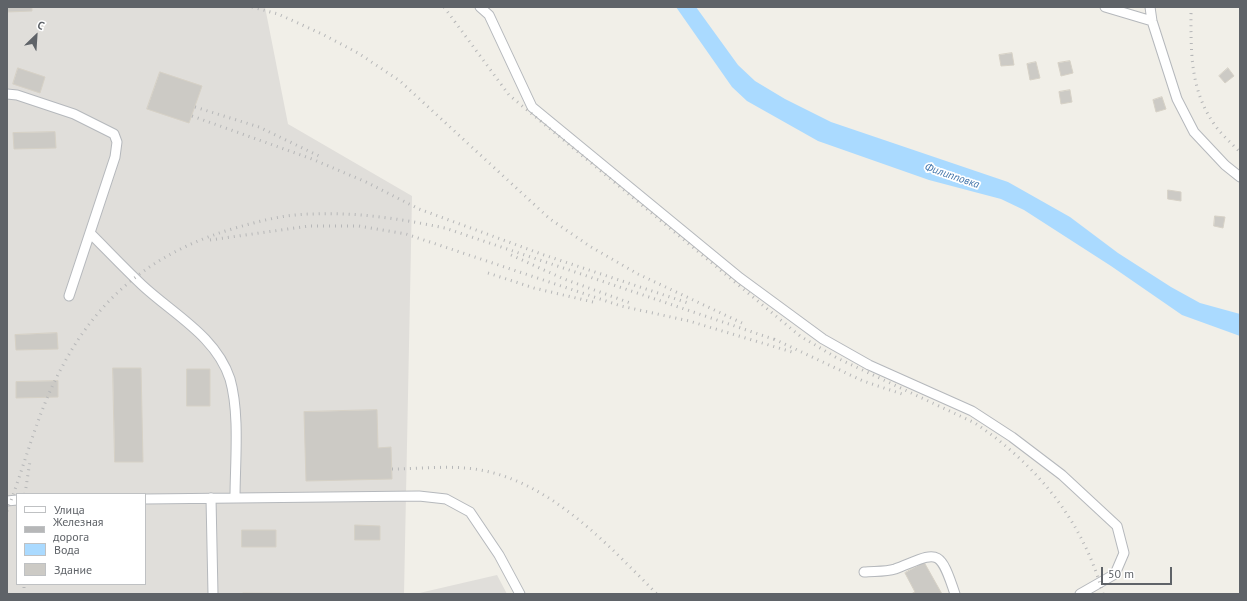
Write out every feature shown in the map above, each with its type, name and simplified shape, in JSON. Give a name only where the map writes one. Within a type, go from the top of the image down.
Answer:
[{"type":"street","points":[[480,7],[489,15],[532,107],[740,278],[823,339],[869,365],[972,412],[1012,437],[1062,475],[1118,526],[1124,553],[1114,574],[1080,594]]},
{"type":"street","points":[[1105,7],[1152,21]]},
{"type":"street","points":[[1150,7],[1152,21],[1177,99],[1194,132],[1224,165],[1240,177]]},
{"type":"street","points":[[7,94],[17,95],[74,114],[114,134],[117,142],[115,157],[69,296]]},
{"type":"street","points":[[90,233],[142,285],[202,336],[219,356],[229,379],[235,402],[235,498]]},
{"type":"street","points":[[146,499],[419,496],[446,499],[470,512],[499,555],[520,594]]},
{"type":"street","points":[[211,498],[213,594]]},
{"type":"street","points":[[864,572],[894,570],[922,557],[935,556],[941,560],[955,594]]},
{"type":"shaded area","points":[[7,7],[265,7],[288,124],[412,196],[404,594],[7,594]]},
{"type":"shaded area","points":[[497,575],[507,594],[415,594]]},
{"type":"water","name":"Филипповка","points":[[676,7],[696,7],[738,65],[755,81],[785,99],[831,122],[1008,182],[1070,217],[1118,253],[1171,287],[1200,303],[1240,314],[1240,336],[1182,315],[1111,266],[1024,210],[1001,199],[929,180],[818,141],[747,101],[732,87]]},
{"type":"building","points":[[7,7],[32,7],[32,11],[7,12]]},
{"type":"building","points":[[1012,53],[1014,65],[1001,66],[999,55]]},
{"type":"building","points":[[1070,61],[1073,73],[1061,76],[1058,63]]},
{"type":"building","points":[[1036,62],[1040,78],[1030,80],[1027,64]]},
{"type":"building","points":[[18,68],[45,77],[40,93],[13,84]]},
{"type":"building","points":[[1228,68],[1234,76],[1225,83],[1219,76]]},
{"type":"building","points":[[160,72],[202,86],[189,123],[147,109]]},
{"type":"building","points":[[1070,90],[1072,102],[1061,104],[1059,92]]},
{"type":"building","points":[[1162,97],[1166,109],[1156,112],[1153,100]]},
{"type":"building","points":[[55,132],[56,148],[14,149],[13,133]]},
{"type":"building","points":[[1168,190],[1181,192],[1181,201],[1168,199]]},
{"type":"building","points":[[1215,216],[1225,217],[1223,228],[1214,226]]},
{"type":"building","points":[[57,333],[58,349],[16,350],[15,335]]},
{"type":"building","points":[[113,368],[141,368],[143,462],[115,462]]},
{"type":"building","points":[[187,369],[210,369],[210,406],[187,406]]},
{"type":"building","points":[[58,381],[58,397],[16,398],[16,382]]},
{"type":"building","points":[[377,410],[378,448],[391,447],[392,479],[306,481],[304,412]]},
{"type":"building","points":[[355,525],[380,526],[380,540],[355,540]]},
{"type":"building","points":[[242,530],[276,530],[276,547],[242,547]]},
{"type":"building","points":[[924,562],[942,594],[911,594],[915,592],[905,573]]},
{"type":"building","points":[[243,593],[338,594],[243,594]]},
{"type":"railway","points":[[252,7],[278,14],[322,34],[358,53],[400,81],[550,219],[591,247],[638,274],[742,323]]},
{"type":"railway","points":[[444,7],[509,95],[800,336],[837,358],[975,423],[1018,457],[1055,497],[1070,519],[1083,542],[1094,567],[1103,594]]},
{"type":"railway","points":[[1191,7],[1192,55],[1196,85],[1201,100],[1217,128],[1240,152]]},
{"type":"railway","points":[[195,107],[259,127],[319,156]]},
{"type":"railway","points":[[192,116],[312,159],[366,182],[419,209],[544,255],[688,303]]},
{"type":"railway","points":[[7,511],[39,419],[53,384],[78,341],[95,317],[114,296],[158,261],[210,236],[266,220],[304,214],[346,214],[396,219],[445,228],[779,341]]},
{"type":"railway","points":[[210,240],[309,226],[359,226],[406,234],[621,306],[689,321],[792,352]]},
{"type":"railway","points":[[511,255],[564,279],[633,304]]},
{"type":"railway","points":[[488,273],[534,288],[597,303]]},
{"type":"railway","points":[[774,339],[863,381],[905,395]]},
{"type":"railway","points":[[25,493],[30,461]]},
{"type":"railway","points":[[392,469],[456,467],[494,473],[521,483],[547,497],[571,514],[616,553],[657,594]]},
{"type":"railway","points":[[24,585],[24,594]]}]
